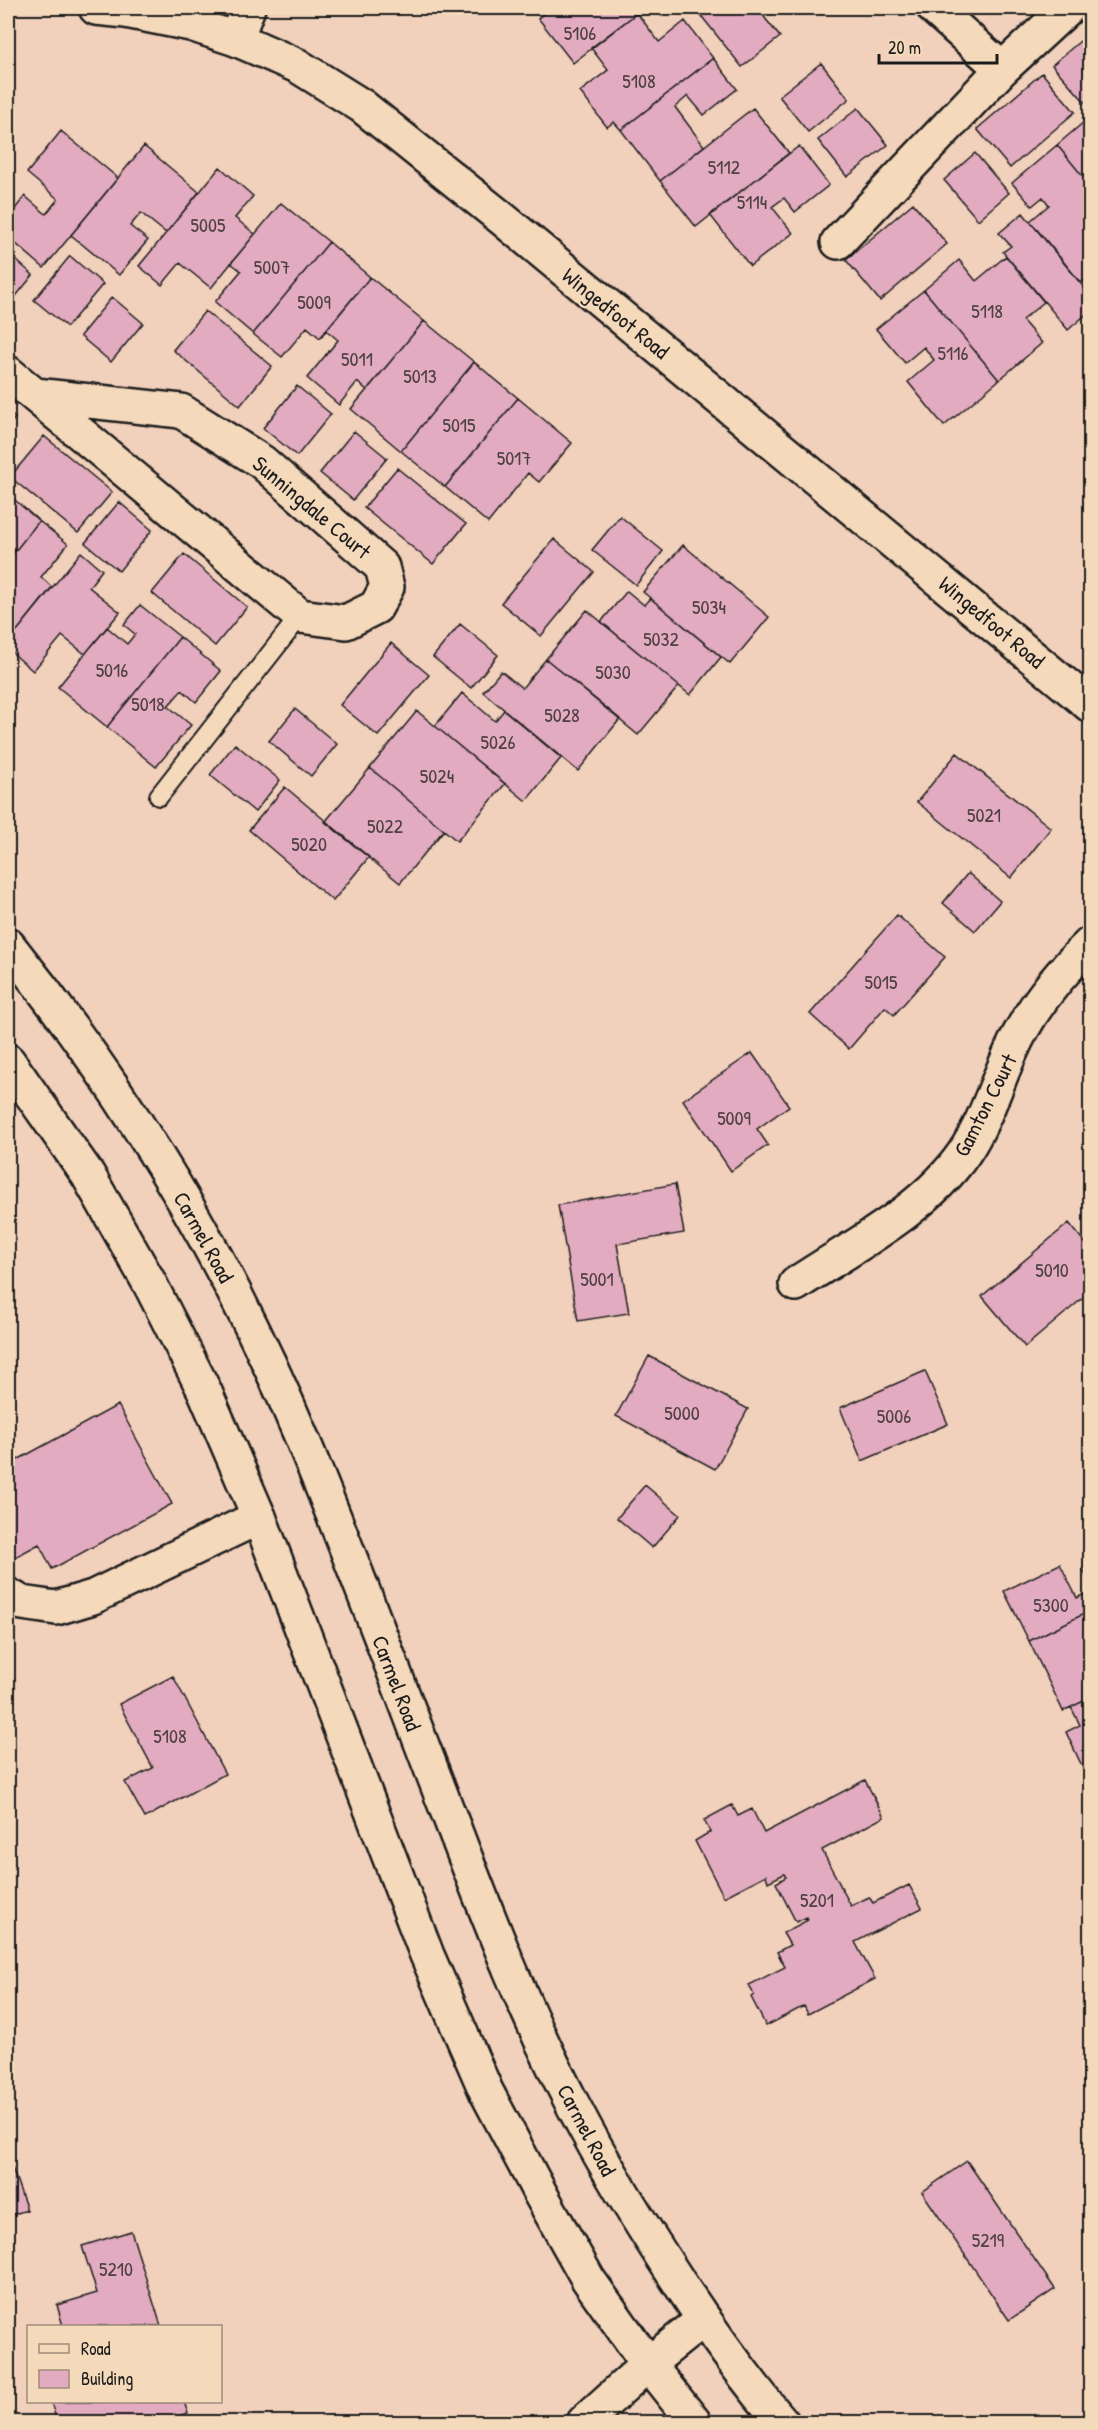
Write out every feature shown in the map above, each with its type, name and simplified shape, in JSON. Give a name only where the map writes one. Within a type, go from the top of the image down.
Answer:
[{"type":"street","name":"Wingedfoot Road","points":[[96,8],[126,11],[191,24],[236,39],[298,66],[362,106],[568,273],[1090,705]]},
{"type":"street","points":[[236,39],[248,8]]},
{"type":"street","points":[[934,8],[1002,69]]},
{"type":"street","points":[[838,242],[1002,69],[1068,8]]},
{"type":"street","points":[[8,373],[300,616]]},
{"type":"street","name":"Sunningdale Court","points":[[35,395],[181,411],[262,462],[382,567],[387,587],[376,608],[346,622],[300,616]]},
{"type":"street","name":"Gamton Court","points":[[796,1284],[912,1207],[932,1191],[964,1153],[988,1108],[1020,1034],[1036,1007],[1090,944]]},
{"type":"street","name":"Carmel Road","points":[[8,945],[49,997],[123,1101],[176,1187],[244,1310],[303,1441],[460,1846],[532,2020],[573,2105],[639,2223],[704,2319],[762,2399],[782,2422]]},
{"type":"street","points":[[8,1061],[88,1175],[150,1284],[205,1392],[259,1517],[427,1955],[486,2091],[588,2279],[648,2364],[694,2422]]},
{"type":"street","points":[[8,1595],[22,1603],[56,1608],[93,1597],[259,1517]]},
{"type":"street","points":[[584,2422],[648,2364],[704,2319]]},
{"type":"lane","points":[[159,796],[300,616]]},
{"type":"building","points":[[538,8],[551,8],[543,14]]},
{"type":"building","points":[[551,8],[632,8],[637,13],[573,63],[538,18]]},
{"type":"building","points":[[695,8],[757,8],[780,37],[742,67]]},
{"type":"building","points":[[637,13],[659,42],[685,21],[713,58],[621,130],[614,122],[607,127],[580,92],[608,70],[591,48]]},
{"type":"building","points":[[1086,36],[1090,42],[1090,98],[1086,103],[1052,65]]},
{"type":"building","points":[[713,58],[737,89],[704,115],[688,96],[675,107],[704,146],[660,181],[621,130]]},
{"type":"building","points":[[821,63],[849,99],[808,132],[779,96]]},
{"type":"building","points":[[1042,73],[1075,112],[1010,168],[977,129]]},
{"type":"building","points":[[753,108],[789,153],[696,227],[660,181]]},
{"type":"building","points":[[858,108],[888,145],[847,177],[818,140]]},
{"type":"building","points":[[1085,121],[1090,128],[1090,185],[1057,145]]},
{"type":"building","points":[[61,131],[118,178],[44,268],[8,237],[8,218],[25,196],[46,214],[58,199],[27,173]]},
{"type":"building","points":[[1057,145],[1090,185],[1090,275],[1081,283],[1030,221],[1049,205],[1043,197],[1032,206],[1012,183]]},
{"type":"building","points":[[144,146],[199,192],[166,233],[141,213],[130,226],[148,240],[119,275],[71,235]]},
{"type":"building","points":[[799,146],[829,185],[795,212],[784,198],[772,207],[793,233],[750,266],[710,215]]},
{"type":"building","points":[[975,153],[1009,193],[978,220],[944,180]]},
{"type":"building","points":[[220,167],[253,196],[235,218],[255,234],[211,288],[180,263],[162,285],[139,266]]},
{"type":"building","points":[[281,203],[329,242],[253,334],[215,302],[241,271],[231,263]]},
{"type":"building","points":[[913,203],[947,244],[880,301],[846,260]]},
{"type":"building","points":[[1023,213],[1090,295],[1090,311],[1068,330],[1003,252],[1011,246],[999,233]]},
{"type":"building","points":[[329,242],[370,277],[320,338],[307,327],[282,357],[253,334]]},
{"type":"building","points":[[8,253],[33,275],[8,306]]},
{"type":"building","points":[[70,256],[103,284],[67,327],[34,300]]},
{"type":"building","points":[[1006,256],[1044,302],[1022,320],[1042,343],[999,380],[924,290],[959,260],[976,281]]},
{"type":"building","points":[[370,277],[424,321],[367,390],[357,382],[339,405],[307,378],[338,340],[326,330]]},
{"type":"building","points":[[924,290],[999,380],[944,426],[908,382],[934,360],[924,347],[905,363],[876,329]]},
{"type":"building","points":[[112,297],[143,323],[111,362],[80,336]]},
{"type":"building","points":[[205,311],[272,366],[240,406],[173,350]]},
{"type":"building","points":[[424,321],[474,362],[401,451],[351,409]]},
{"type":"building","points":[[474,362],[518,398],[445,487],[401,451]]},
{"type":"building","points":[[297,386],[331,414],[297,456],[263,428]]},
{"type":"building","points":[[518,398],[572,443],[539,482],[528,473],[488,523],[445,487]]},
{"type":"building","points":[[8,411],[15,418],[8,427]]},
{"type":"building","points":[[354,431],[387,458],[353,500],[320,473]]},
{"type":"building","points":[[44,436],[112,492],[78,533],[10,477]]},
{"type":"building","points":[[397,468],[466,524],[433,564],[364,508]]},
{"type":"building","points":[[8,494],[39,521],[8,560]]},
{"type":"building","points":[[119,502],[152,530],[119,571],[85,543]]},
{"type":"building","points":[[620,516],[663,551],[636,585],[592,550]]},
{"type":"building","points":[[39,521],[68,544],[41,577],[52,587],[8,642],[8,560]]},
{"type":"building","points":[[554,539],[594,572],[541,636],[501,603]]},
{"type":"building","points":[[683,545],[769,617],[730,664],[643,592]]},
{"type":"building","points":[[81,552],[102,570],[89,587],[120,612],[85,654],[62,636],[33,671],[8,649],[8,642]]},
{"type":"building","points":[[184,554],[247,607],[215,646],[152,593]]},
{"type":"building","points":[[627,591],[644,605],[650,598],[721,657],[690,695],[601,622]]},
{"type":"building","points":[[140,605],[180,637],[107,727],[58,687],[107,627],[127,644],[135,634],[124,625]]},
{"type":"building","points":[[587,610],[679,686],[638,735],[546,659]]},
{"type":"building","points":[[460,624],[498,655],[471,688],[433,657]]},
{"type":"building","points":[[180,637],[221,671],[196,702],[182,690],[168,706],[191,725],[156,767],[107,727]]},
{"type":"building","points":[[391,643],[429,675],[378,736],[340,705]]},
{"type":"building","points":[[546,659],[620,719],[578,771],[483,692],[501,671],[522,688]]},
{"type":"building","points":[[462,693],[495,721],[504,710],[561,758],[526,801],[435,726]]},
{"type":"building","points":[[295,709],[337,744],[311,776],[269,741]]},
{"type":"building","points":[[417,711],[505,784],[457,841],[370,768]]},
{"type":"building","points":[[235,744],[280,780],[255,812],[210,775]]},
{"type":"building","points":[[957,753],[1051,828],[1011,878],[917,802]]},
{"type":"building","points":[[370,768],[444,830],[400,883],[325,822]]},
{"type":"building","points":[[285,787],[369,857],[333,901],[249,830]]},
{"type":"building","points":[[968,873],[1000,901],[975,931],[943,903]]},
{"type":"building","points":[[897,915],[945,957],[894,1015],[885,1007],[849,1049],[810,1014]]},
{"type":"building","points":[[752,1053],[789,1106],[757,1129],[768,1145],[731,1171],[683,1100]]},
{"type":"building","points":[[675,1184],[684,1233],[617,1244],[629,1313],[578,1321],[558,1205]]},
{"type":"building","points":[[1069,1223],[1090,1249],[1090,1292],[1025,1347],[982,1296]]},
{"type":"building","points":[[649,1356],[748,1409],[715,1469],[616,1416]]},
{"type":"building","points":[[925,1371],[948,1424],[862,1461],[840,1408]]},
{"type":"building","points":[[118,1405],[172,1504],[52,1569],[39,1544],[8,1561],[8,1465]]},
{"type":"building","points":[[645,1485],[680,1515],[652,1548],[617,1518]]},
{"type":"building","points":[[1060,1564],[1077,1598],[1090,1591],[1090,1611],[1029,1641],[1004,1591]]},
{"type":"building","points":[[1090,1565],[1090,1585],[1083,1569]]},
{"type":"building","points":[[1090,1611],[1090,1698],[1063,1711],[1029,1641]]},
{"type":"building","points":[[173,1676],[225,1774],[145,1818],[125,1782],[153,1768],[119,1704]]},
{"type":"building","points":[[1090,1698],[1090,1762],[1082,1766],[1066,1732],[1080,1725],[1071,1707]]},
{"type":"building","points":[[1090,1762],[1090,1783],[1082,1766]]},
{"type":"building","points":[[865,1780],[884,1817],[822,1850],[851,1906],[869,1897],[873,1903],[909,1885],[922,1908],[855,1942],[875,1979],[808,2014],[804,2006],[766,2026],[751,1997],[754,1995],[749,1985],[785,1967],[777,1952],[790,1945],[783,1933],[808,1920],[807,1917],[796,1922],[776,1883],[786,1877],[784,1874],[768,1882],[766,1875],[724,1897],[695,1841],[710,1832],[704,1820],[732,1805],[738,1816],[752,1809],[764,1833]]},
{"type":"building","points":[[8,2160],[27,2210],[8,2216]]},
{"type":"building","points":[[967,2161],[1055,2289],[1009,2320],[922,2192]]},
{"type":"building","points":[[131,2231],[161,2325],[63,2325],[57,2305],[97,2293],[82,2246]]},
{"type":"building","points":[[51,2403],[184,2403],[188,2413],[158,2422],[57,2422]]}]
